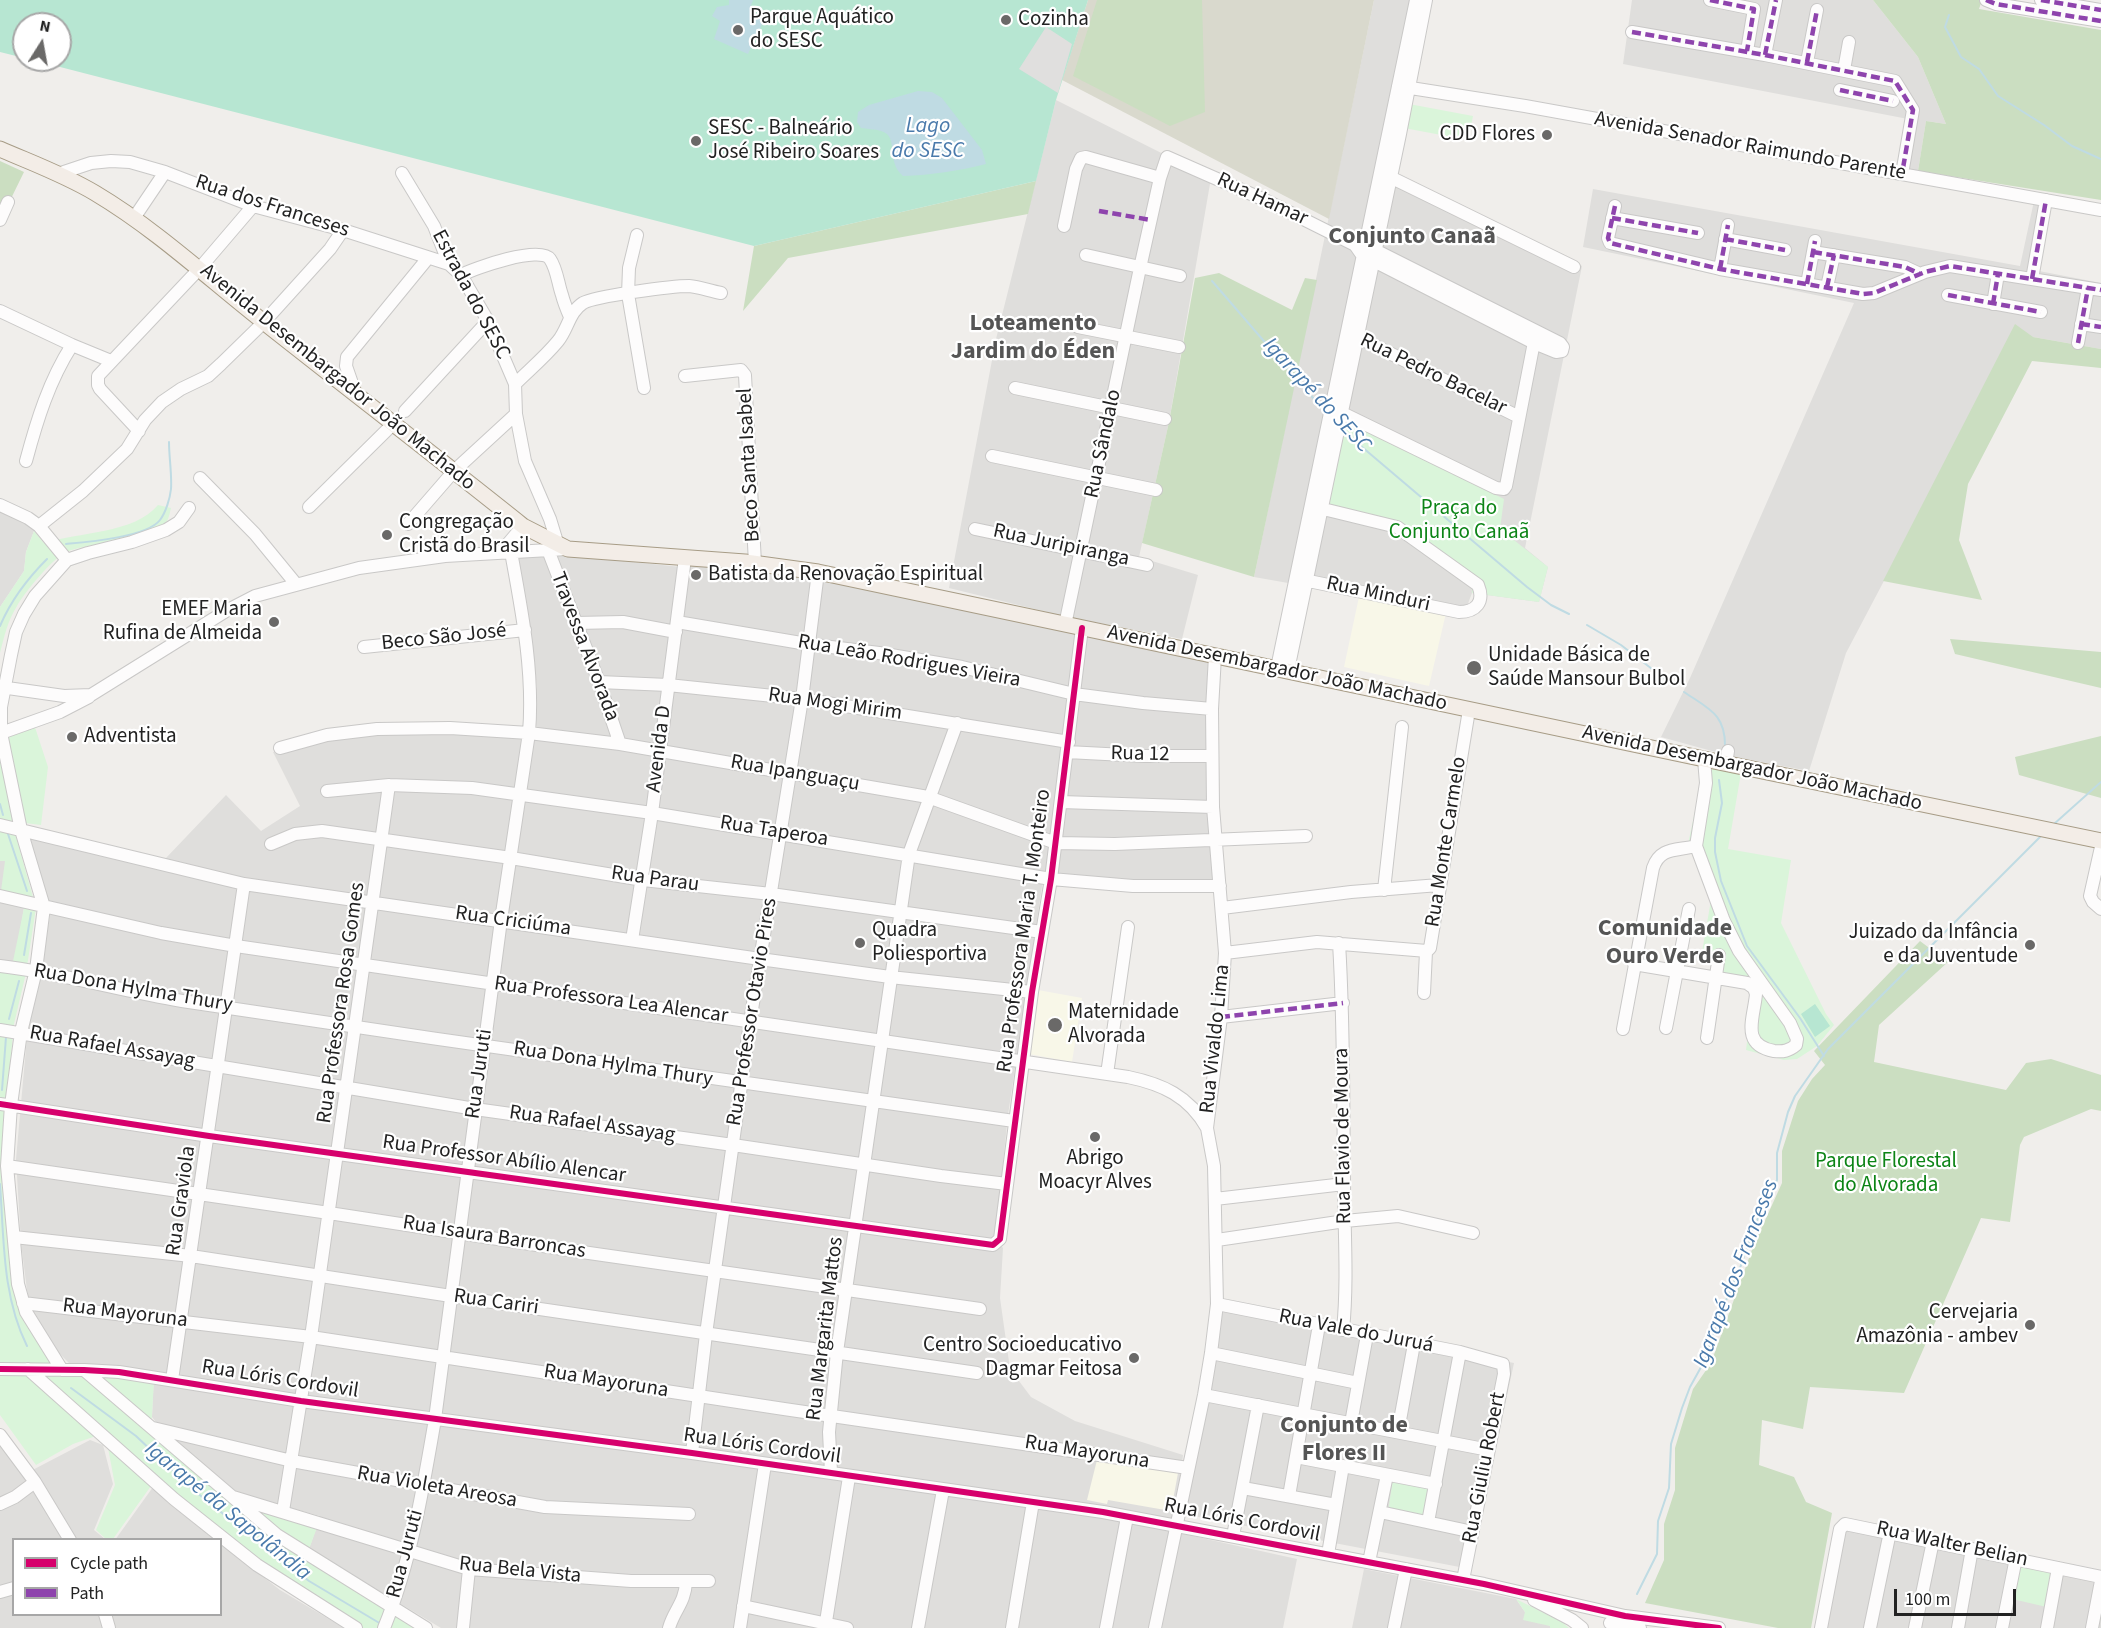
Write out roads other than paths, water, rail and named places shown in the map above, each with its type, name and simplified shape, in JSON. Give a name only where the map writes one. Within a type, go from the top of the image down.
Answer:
[{"type":"main road","name":"Avenida Desembargador João Machado","points":[[0,149],[94,192],[134,218],[523,526],[545,531],[558,547],[755,563],[818,572],[1704,759],[1727,758],[2101,841]]},
{"type":"street","points":[[1404,87],[1416,0]]},
{"type":"street","points":[[1282,669],[1352,334],[1366,251],[1426,0]]},
{"type":"street","points":[[1715,0],[1754,9],[1747,51]]},
{"type":"street","points":[[1765,54],[1776,0]]},
{"type":"street","points":[[1986,0],[1996,4],[2101,21]]},
{"type":"street","points":[[2041,0],[2101,10]]},
{"type":"street","points":[[1808,62],[1817,10]]},
{"type":"street","points":[[1632,32],[1765,54],[1892,80],[1898,84],[1912,110],[1902,174]]},
{"type":"street","points":[[1844,70],[1849,42]]},
{"type":"street","points":[[1878,98],[1882,78]]},
{"type":"street","name":"Avenida Senador Raimundo Parente","points":[[1404,87],[1525,106],[2101,210]]},
{"type":"street","points":[[1840,90],[1893,101]]},
{"type":"street","points":[[1064,226],[1076,169],[1081,158],[1086,157],[1160,178]]},
{"type":"street","name":"Rua Sândalo","points":[[1065,625],[1140,268],[1160,178],[1167,158]]},
{"type":"street","name":"Rua Hamar","points":[[1167,158],[1267,201],[1535,338],[1519,417]]},
{"type":"street","name":"Rua dos Franceses","points":[[58,174],[91,163],[130,162],[165,172],[253,206],[343,230],[449,264]]},
{"type":"street","points":[[134,218],[165,172]]},
{"type":"street","name":"Estrada do SESC","points":[[402,173],[434,226],[449,264],[461,275],[488,321],[515,384],[516,414],[525,461],[550,519],[545,531]]},
{"type":"street","points":[[1385,175],[1574,267]]},
{"type":"street","points":[[2032,279],[2046,201]]},
{"type":"street","points":[[0,220],[8,202]]},
{"type":"street","points":[[139,431],[98,385],[98,376],[200,268],[253,206]]},
{"type":"street","points":[[1698,233],[1614,212],[1608,238],[1610,243],[1720,269],[1863,294],[1874,293],[1938,267],[1950,266],[2101,291]]},
{"type":"street","points":[[1720,269],[1728,225]]},
{"type":"street","points":[[39,526],[83,491],[128,449],[153,411],[162,402],[181,389],[208,376],[264,322],[330,249],[343,230]]},
{"type":"street","points":[[637,235],[629,268],[628,294],[644,388]]},
{"type":"street","points":[[1725,239],[1785,250]]},
{"type":"street","points":[[1807,284],[1814,246],[1834,255],[1905,267],[1920,274]]},
{"type":"street","points":[[461,275],[476,268],[533,254],[549,258],[570,317]]},
{"type":"street","points":[[1086,255],[1180,276]]},
{"type":"street","points":[[1827,287],[1834,255]]},
{"type":"street","points":[[355,392],[346,366],[347,357],[428,258]]},
{"type":"street","points":[[1993,304],[1998,273]]},
{"type":"street","points":[[515,384],[556,344],[570,317],[582,304],[628,294],[687,286],[721,294]]},
{"type":"street","points":[[2078,343],[2088,288]]},
{"type":"street","points":[[1948,295],[2041,312]]},
{"type":"street","points":[[1,315],[111,361]]},
{"type":"street","points":[[405,411],[488,321]]},
{"type":"street","points":[[2081,324],[2101,327]]},
{"type":"street","points":[[1078,327],[1179,347]]},
{"type":"street","name":"Rua Pedro Bacelar","points":[[1352,334],[1519,417]]},
{"type":"street","points":[[26,461],[41,408],[55,374],[72,345]]},
{"type":"street","name":"Beco Santa Isabel","points":[[685,376],[741,370],[745,375],[755,563]]},
{"type":"street","points":[[1016,388],[1166,419]]},
{"type":"street","points":[[1336,410],[1500,490],[1506,486],[1519,417]]},
{"type":"street","points":[[408,524],[454,471],[516,414]]},
{"type":"street","points":[[309,507],[394,423]]},
{"type":"street","points":[[992,456],[1156,490]]},
{"type":"street","points":[[200,478],[255,534],[296,584]]},
{"type":"street","points":[[0,506],[28,518],[39,526],[67,560]]},
{"type":"street","name":"Rua Minduri","points":[[1302,579],[1459,612],[1468,612],[1477,608],[1481,592],[1478,585],[1396,527],[1316,507]]},
{"type":"street","points":[[62,1370],[30,1318],[18,1284],[7,1166],[5,1104],[36,970],[44,907],[21,830],[2,733],[2,687],[16,632],[24,614],[35,596],[67,560],[166,530],[179,522],[189,508]]},
{"type":"street","points":[[506,552],[523,526]]},
{"type":"street","name":"Rua Juripiranga","points":[[975,529],[1147,564]]},
{"type":"street","points":[[2,733],[60,712],[100,691],[226,611],[255,596],[359,568],[401,561],[558,547]]},
{"type":"street","name":"Travessa Alvorada","points":[[558,547],[576,622],[620,744]]},
{"type":"street","name":"Rua Juruti","points":[[384,1628],[399,1588],[408,1552],[435,1419],[475,1109],[529,733],[532,702],[531,675],[525,630],[506,552]]},
{"type":"street","name":"Avenida D","points":[[632,940],[643,880],[685,558]]},
{"type":"street","name":"Rua Professor Otavio Pires","points":[[692,1453],[706,1334],[750,1022],[802,699],[807,644],[818,572]]},
{"type":"street","name":"Rua Leão Rodrigues Vieira","points":[[576,622],[622,622],[677,627],[879,653],[962,667],[1074,694],[1212,709]]},
{"type":"street","name":"Rua Professora Maria T. Monteiro","points":[[1000,1239],[1022,1061],[1056,843],[1082,628]]},
{"type":"street","name":"Beco São José","points":[[364,647],[525,630]]},
{"type":"street","name":"Rua Vivaldo Lima","points":[[1155,1628],[1204,1395],[1212,1353],[1217,1304],[1214,1166],[1207,1128],[1221,1017],[1226,953],[1213,807],[1212,709],[1215,656]]},
{"type":"street","name":"Rua Mogi Mirim","points":[[599,682],[802,699],[957,723],[1068,747]]},
{"type":"street","points":[[2,687],[64,696],[91,695]]},
{"type":"street","name":"Rua Monte Carmelo","points":[[1226,953],[1317,942],[1426,952],[1430,948],[1469,710]]},
{"type":"street","name":"Rua Margarita Mattos","points":[[831,1472],[829,1432],[837,1352],[899,912],[909,854],[957,723]]},
{"type":"street","points":[[1384,890],[1402,727]]},
{"type":"street","name":"Rua Ipanguaçu","points":[[280,748],[327,735],[377,729],[450,728],[529,733],[620,744],[928,797],[1056,843],[1115,844],[1306,836]]},
{"type":"street","name":"Rua 12","points":[[1068,747],[1144,756],[1212,756]]},
{"type":"street","points":[[1634,964],[1717,978],[1750,978],[1790,1023],[1797,1039],[1796,1045],[1785,1052],[1760,1047],[1753,1040],[1751,1031],[1756,994],[1750,978],[1724,921],[1696,846],[1706,783],[1704,759]]},
{"type":"street","name":"Rua Taperoa","points":[[327,791],[389,785],[472,788],[780,833],[1051,879],[1133,886],[1220,886]]},
{"type":"street","name":"Rua Professora Rosa Gomes","points":[[283,1511],[311,1337],[389,785]]},
{"type":"street","points":[[1061,802],[1213,807]]},
{"type":"street","name":"Rua Criciúma","points":[[0,825],[244,884],[890,977],[1032,992]]},
{"type":"street","name":"Rua Parau","points":[[271,844],[295,834],[322,831],[383,838],[643,880],[771,894],[1042,932]]},
{"type":"street","points":[[1623,1029],[1656,858],[1665,852],[1696,846]]},
{"type":"street","points":[[2101,847],[2090,896],[2101,909]]},
{"type":"street","name":"Rua Graviola","points":[[172,1380],[244,884]]},
{"type":"street","points":[[1222,908],[1351,892],[1439,885]]},
{"type":"street","name":"Rua Professora Lea Alencar","points":[[0,896],[161,933],[236,946],[1148,1081],[1179,1095],[1192,1106],[1207,1128]]},
{"type":"street","points":[[1666,1028],[1689,909]]},
{"type":"street","points":[[1107,1074],[1128,927]]},
{"type":"street","name":"Rua Flavio de Moura","points":[[1339,943],[1343,1002],[1347,1282],[1343,1330]]},
{"type":"street","points":[[1424,993],[1426,952]]},
{"type":"street","points":[[1707,1038],[1719,955]]},
{"type":"street","name":"Rua Dona Hylma Thury","points":[[0,966],[36,970],[108,987],[181,1000],[742,1084],[1014,1121]]},
{"type":"street","points":[[1221,1017],[1343,1002]]},
{"type":"street","name":"Rua Rafael Assayag","points":[[0,1030],[475,1109],[1006,1184]]},
{"type":"street","name":"Rua Professor Abílio Alencar","points":[[5,1104],[209,1136],[987,1246],[996,1244],[1000,1239]]},
{"type":"street","name":"Rua Isaura Barroncas","points":[[7,1166],[980,1309]]},
{"type":"street","points":[[1215,1199],[1344,1184]]},
{"type":"street","points":[[1217,1240],[1346,1221],[1398,1216],[1473,1233]]},
{"type":"street","name":"Rua Cariri","points":[[14,1237],[191,1256],[706,1334],[977,1372]]},
{"type":"street","name":"Rua Mayoruna","points":[[23,1302],[311,1337],[1188,1468]]},
{"type":"street","name":"Rua Vale do Juruá","points":[[1217,1304],[1495,1361]]},
{"type":"street","points":[[1289,1496],[1319,1325]]},
{"type":"street","points":[[1351,1423],[1367,1335]]},
{"type":"street","points":[[1398,1431],[1414,1344]]},
{"type":"street","points":[[1212,1353],[1358,1383]]},
{"type":"street","points":[[1428,1522],[1460,1353]]},
{"type":"street","name":"Rua Giuliu Robert","points":[[1463,1580],[1504,1374],[1503,1364],[1495,1361]]},
{"type":"street","name":"Rua Lóris Cordovil","points":[[0,1369],[119,1372],[301,1401],[831,1472],[849,1477],[1127,1516],[1514,1591]]},
{"type":"street","points":[[28,1370],[174,1499],[247,1557],[303,1596],[356,1628]]},
{"type":"street","points":[[84,1370],[266,1526],[391,1610],[426,1628]]},
{"type":"street","points":[[117,1398],[112,1381],[119,1372]]},
{"type":"street","points":[[1204,1395],[1489,1450]]},
{"type":"street","points":[[1233,1536],[1258,1405]]},
{"type":"street","name":"Rua Violeta Areosa","points":[[153,1428],[292,1461],[545,1507],[689,1514]]},
{"type":"street","points":[[0,1435],[35,1482],[69,1538]]},
{"type":"street","points":[[178,1450],[189,1436]]},
{"type":"street","points":[[1296,1457],[1436,1484]]},
{"type":"street","points":[[740,1628],[765,1464]]},
{"type":"street","points":[[1328,1554],[1343,1466]]},
{"type":"street","points":[[1369,1562],[1387,1474]]},
{"type":"street","points":[[825,1626],[849,1477]]},
{"type":"street","points":[[0,1503],[15,1497],[35,1482]]},
{"type":"street","points":[[1243,1488],[1336,1505]]},
{"type":"street","points":[[918,1628],[943,1490]]},
{"type":"street","name":"Rua Bela Vista","points":[[233,1497],[469,1569],[631,1581],[709,1581]]},
{"type":"street","points":[[1012,1628],[1032,1503]]},
{"type":"street","points":[[1380,1512],[1473,1532]]},
{"type":"street","points":[[1106,1628],[1127,1516]]},
{"type":"street","name":"Rua Walter Belian","points":[[1821,1628],[1840,1529],[1849,1523],[2016,1558],[2101,1579]]},
{"type":"street","points":[[1870,1628],[1890,1532]]},
{"type":"street","points":[[1915,1628],[1933,1542]]},
{"type":"street","points":[[1958,1628],[1972,1549]]},
{"type":"street","points":[[2002,1628],[2016,1558]]},
{"type":"street","points":[[2047,1628],[2058,1568]]},
{"type":"street","points":[[463,1628],[469,1569]]},
{"type":"street","points":[[1394,1628],[1406,1569]]},
{"type":"street","points":[[2092,1628],[2101,1579]]},
{"type":"street","points":[[669,1628],[682,1602],[686,1582]]},
{"type":"street","points":[[1514,1591],[1625,1616],[1719,1628]]},
{"type":"street","points":[[1514,1591],[1564,1616],[1582,1628]]},
{"type":"street","points":[[743,1606],[825,1626],[847,1628]]},
{"type":"street","points":[[1608,1626],[1625,1616]]},
{"type":"street","points":[[1608,1626],[1640,1628]]},
{"type":"water","name":"Parque Aquático do SESC","points":[[729,0],[753,0],[750,8],[753,15],[764,20],[748,54],[714,39],[720,21],[712,16],[717,7],[729,5]]},
{"type":"water","name":"Lago do SESC","points":[[918,91],[932,92],[942,98],[982,150],[986,164],[945,172],[903,176],[895,163],[890,138],[881,131],[861,128],[857,122],[858,112],[869,105]]},
{"type":"waterway","points":[[1949,15],[1945,27],[1961,57],[1979,69],[1998,96],[2072,146],[2101,159]]},
{"type":"waterway","name":"Igarapé do SESC","points":[[1212,281],[1326,413]]},
{"type":"waterway","name":"Igarapé do SESC","points":[[1342,430],[1527,587],[1551,605],[1569,614]]},
{"type":"waterway","name":"Igarapé da Sapolândia","points":[[66,544],[130,535],[143,531],[160,520],[171,489],[169,442]]},
{"type":"waterway","name":"Igarapé da Sapolândia","points":[[0,626],[20,590],[47,559]]},
{"type":"waterway","name":"Igarapé do SESC","points":[[1587,625],[1621,645],[1665,679]]},
{"type":"waterway","name":"Igarapé do SESC","points":[[1684,692],[1708,708],[1719,720],[1723,727],[1725,748]]},
{"type":"waterway","name":"Igarapé do SESC","points":[[1719,780],[1722,803],[1715,838],[1715,852],[1721,881],[1747,946],[1800,1018],[1824,1056]]},
{"type":"waterway","name":"Igarapé dos Franceses","points":[[2054,824],[2101,782]]},
{"type":"waterway","name":"Igarapé da Sapolândia","points":[[0,804],[3,815]]},
{"type":"waterway","name":"Igarapé da Sapolândia","points":[[8,834],[27,891]]},
{"type":"waterway","name":"Igarapé dos Franceses","points":[[1637,1594],[1657,1554],[1658,1521],[1669,1488],[1671,1444],[1682,1408],[1690,1387],[1705,1360],[1718,1319],[1740,1268],[1754,1227],[1777,1180],[1777,1153],[1788,1112],[1795,1096],[1828,1049],[2041,836]]},
{"type":"waterway","name":"Igarapé da Sapolândia","points":[[24,955],[31,913]]},
{"type":"waterway","name":"Igarapé da Sapolândia","points":[[9,1019],[19,981]]},
{"type":"waterway","name":"Igarapé da Sapolândia","points":[[2,1090],[6,1037]]},
{"type":"waterway","name":"Igarapé da Sapolândia","points":[[0,1184],[9,1287],[19,1327],[27,1346]]},
{"type":"waterway","name":"Igarapé da Sapolândia","points":[[71,1388],[136,1436],[191,1488],[309,1581],[381,1624]]},
{"type":"place","name":"Cozinha","points":[[1006,20]]},
{"type":"place","name":"Parque Aquático do SESC","points":[[738,30]]},
{"type":"place","name":"CDD Flores","points":[[1547,135]]},
{"type":"place","name":"SESC - Balneário José Ribeiro Soares","points":[[696,141]]},
{"type":"place","name":"Congregação Cristã do Brasil","points":[[387,535]]},
{"type":"place","name":"Batista da Renovação Espiritual","points":[[696,575]]},
{"type":"place","name":"EMEF Maria Rufina de Almeida","points":[[274,622]]},
{"type":"place","name":"Unidade Básica de Saúde Mansour Bulbol","points":[[1474,668]]},
{"type":"place","name":"Adventista","points":[[72,737]]},
{"type":"place","name":"Quadra Poliesportiva","points":[[860,943]]},
{"type":"place","name":"Juizado da Infância e da Juventude","points":[[2030,945]]},
{"type":"place","name":"Maternidade Alvorada","points":[[1055,1025]]},
{"type":"place","name":"Abrigo Moacyr Alves","points":[[1095,1137]]},
{"type":"place","name":"Cervejaria Amazônia - ambev","points":[[2030,1325]]},
{"type":"place","name":"Centro Socioeducativo Dagmar Feitosa","points":[[1134,1358]]},
{"type":"district","name":"Conjunto Canaã","points":[[1412,238]]},
{"type":"district","name":"Loteamento Jardim do Éden","points":[[1033,339]]},
{"type":"district","name":"Comunidade Ouro Verde","points":[[1665,944]]},
{"type":"district","name":"Conjunto de Flores II","points":[[1344,1441]]},
{"type":"park label","name":"Praça do Conjunto Canaã","points":[[1459,521]]},
{"type":"park label","name":"Parque Florestal do Alvorada","points":[[1886,1174]]}]
